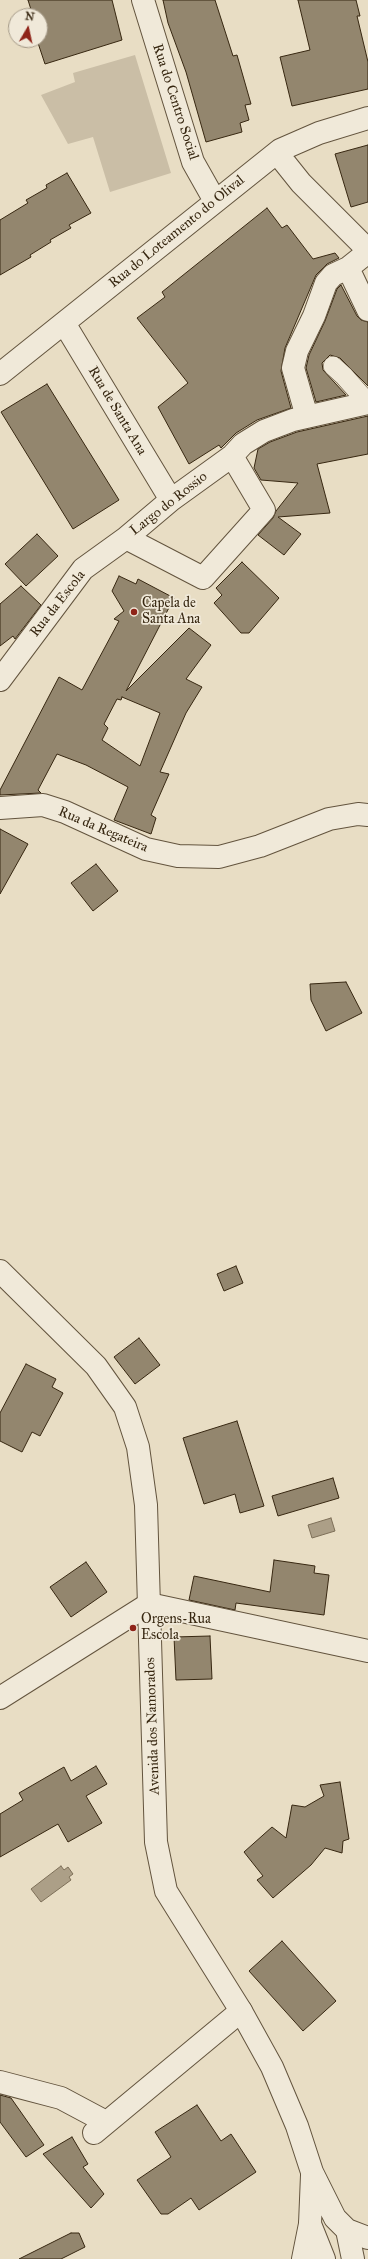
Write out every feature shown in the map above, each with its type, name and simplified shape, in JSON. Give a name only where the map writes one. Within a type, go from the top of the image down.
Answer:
[{"type":"street","name":"Rua do Centro Social","points":[[143,0],[193,162],[215,201]]},
{"type":"street","name":"Rua do Loteamento do Olival","points":[[0,374],[277,152],[318,132],[368,118]]},
{"type":"street","points":[[277,152],[301,183],[368,251],[348,268],[333,275],[326,283],[293,360],[299,391],[307,417]]},
{"type":"street","points":[[348,268],[368,310]]},
{"type":"street","name":"Rua de Santa Ana","points":[[64,322],[171,500]]},
{"type":"street","points":[[232,456],[243,444],[264,431],[293,420],[368,403],[344,376],[332,366]]},
{"type":"street","name":"Largo do Rossio","points":[[232,456],[264,510],[203,578],[126,538],[171,500],[232,456]]},
{"type":"street","name":"Rua da Escola","points":[[0,680],[83,569],[126,538]]},
{"type":"street","name":"Rua da Regateira","points":[[0,808],[43,805],[65,812],[146,849],[178,856],[218,857],[260,846],[329,819],[358,814],[368,815]]},
{"type":"street","name":"Avenida dos Namorados","points":[[0,1271],[96,1366],[125,1407],[138,1447],[146,1505],[156,1842],[166,1891],[241,2011],[272,2067],[297,2126],[312,2172]]},
{"type":"street","points":[[0,1698],[149,1604],[368,1651]]},
{"type":"street","points":[[0,2082],[61,2098],[100,2128],[241,2011]]},
{"type":"street","points":[[304,2259],[310,2224],[312,2172]]},
{"type":"street","points":[[312,2172],[335,2218],[347,2230],[368,2238]]},
{"type":"street","points":[[310,2224],[324,2259]]},
{"type":"street","points":[[347,2230],[353,2259]]},
{"type":"shaded area","points":[[135,55],[171,173],[110,192],[93,137],[68,144],[41,95],[75,82],[73,73]]},
{"type":"shaded area","points":[[331,1518],[335,1531],[312,1538],[308,1525]]},
{"type":"shaded area","points":[[61,1866],[64,1870],[68,1867],[73,1874],[69,1877],[71,1880],[41,1902],[31,1889]]},
{"type":"building","points":[[28,0],[112,0],[122,40],[45,64],[40,48],[48,48],[48,8],[30,8]]},
{"type":"building","points":[[163,0],[215,0],[233,56],[237,55],[251,104],[245,105],[249,120],[240,123],[242,132],[206,142],[186,72],[168,23]]},
{"type":"building","points":[[298,0],[356,0],[360,16],[357,16],[368,62],[368,89],[292,106],[280,57],[310,50]]},
{"type":"building","points":[[368,145],[368,202],[351,207],[335,154]]},
{"type":"building","points":[[67,173],[91,213],[69,225],[71,228],[50,240],[51,242],[30,255],[31,257],[0,275],[0,220],[28,203],[26,200],[47,188],[46,185]]},
{"type":"building","points":[[267,208],[282,228],[287,225],[313,259],[335,253],[339,258],[327,264],[316,275],[285,348],[281,371],[291,408],[257,420],[236,433],[221,448],[219,445],[189,464],[158,407],[188,383],[137,318],[165,297],[162,292]]},
{"type":"building","points":[[341,285],[357,316],[361,320],[368,322],[368,386],[340,358],[330,355],[322,363],[323,370],[346,395],[316,402],[306,368],[309,355],[325,321],[337,289]]},
{"type":"building","points":[[47,384],[119,500],[73,529],[1,412]]},
{"type":"building","points":[[368,416],[368,454],[317,464],[330,513],[278,517],[301,534],[284,555],[258,535],[273,518],[276,511],[298,483],[261,480],[254,468],[258,449],[270,442],[297,432]]},
{"type":"building","points":[[37,534],[58,556],[26,586],[5,564]]},
{"type":"building","points":[[242,562],[279,598],[249,633],[241,633],[214,603],[222,595],[216,588]]},
{"type":"building","points":[[119,576],[136,584],[138,579],[174,598],[126,691],[189,628],[211,645],[186,679],[202,687],[186,713],[160,772],[169,774],[151,815],[156,818],[151,834],[114,820],[128,787],[86,765],[57,754],[38,790],[41,793],[0,795],[0,790],[59,677],[82,690],[119,621],[114,619],[124,611],[112,591]],"holes":[[[122,697],[160,713],[140,766],[102,740],[108,728],[104,724],[117,699],[121,700]]]},
{"type":"building","points":[[21,586],[41,605],[15,639],[13,636],[0,646],[0,604]]},
{"type":"building","points":[[0,829],[28,844],[0,894]]},
{"type":"building","points":[[96,864],[118,891],[93,911],[71,883]]},
{"type":"building","points":[[346,982],[362,1013],[326,1031],[311,1000],[310,984]]},
{"type":"building","points":[[236,1266],[243,1283],[224,1291],[217,1274]]},
{"type":"building","points":[[139,1338],[160,1365],[135,1384],[114,1357]]},
{"type":"building","points":[[26,1364],[56,1379],[52,1387],[63,1393],[40,1436],[32,1432],[22,1452],[0,1441],[0,1413]]},
{"type":"building","points":[[237,1421],[264,1506],[240,1513],[235,1494],[204,1504],[183,1438]]},
{"type":"building","points":[[333,1478],[339,1498],[278,1516],[272,1496]]},
{"type":"building","points":[[274,1560],[315,1566],[314,1573],[329,1575],[324,1615],[236,1603],[235,1610],[189,1600],[194,1576],[270,1592]]},
{"type":"building","points":[[86,1562],[107,1592],[71,1617],[50,1587]]},
{"type":"building","points":[[210,1636],[212,1679],[176,1680],[174,1637]]},
{"type":"building","points":[[96,1766],[107,1784],[86,1796],[102,1823],[68,1842],[58,1824],[0,1857],[0,1814],[23,1800],[19,1793],[64,1767],[71,1781]]},
{"type":"building","points":[[340,1782],[349,1839],[343,1841],[342,1853],[325,1848],[311,1865],[273,1898],[257,1880],[263,1876],[244,1852],[272,1827],[286,1838],[292,1805],[305,1807],[324,1796],[320,1785]]},
{"type":"building","points":[[282,1941],[336,2001],[303,2031],[249,1971]]},
{"type":"building","points":[[0,2095],[11,2098],[44,2145],[26,2157],[0,2122]]},
{"type":"building","points":[[197,2105],[221,2141],[231,2134],[256,2172],[199,2210],[191,2198],[168,2214],[161,2214],[137,2180],[171,2157],[155,2132]]},
{"type":"building","points":[[72,2137],[88,2164],[83,2167],[104,2194],[91,2208],[43,2154]]},
{"type":"building","points":[[71,2233],[79,2233],[85,2247],[61,2259],[19,2259]]},
{"type":"place","name":"Capela de Santa Ana","points":[[134,612]]},
{"type":"place","name":"Orgens-Rua Escola","points":[[133,1628]]}]
